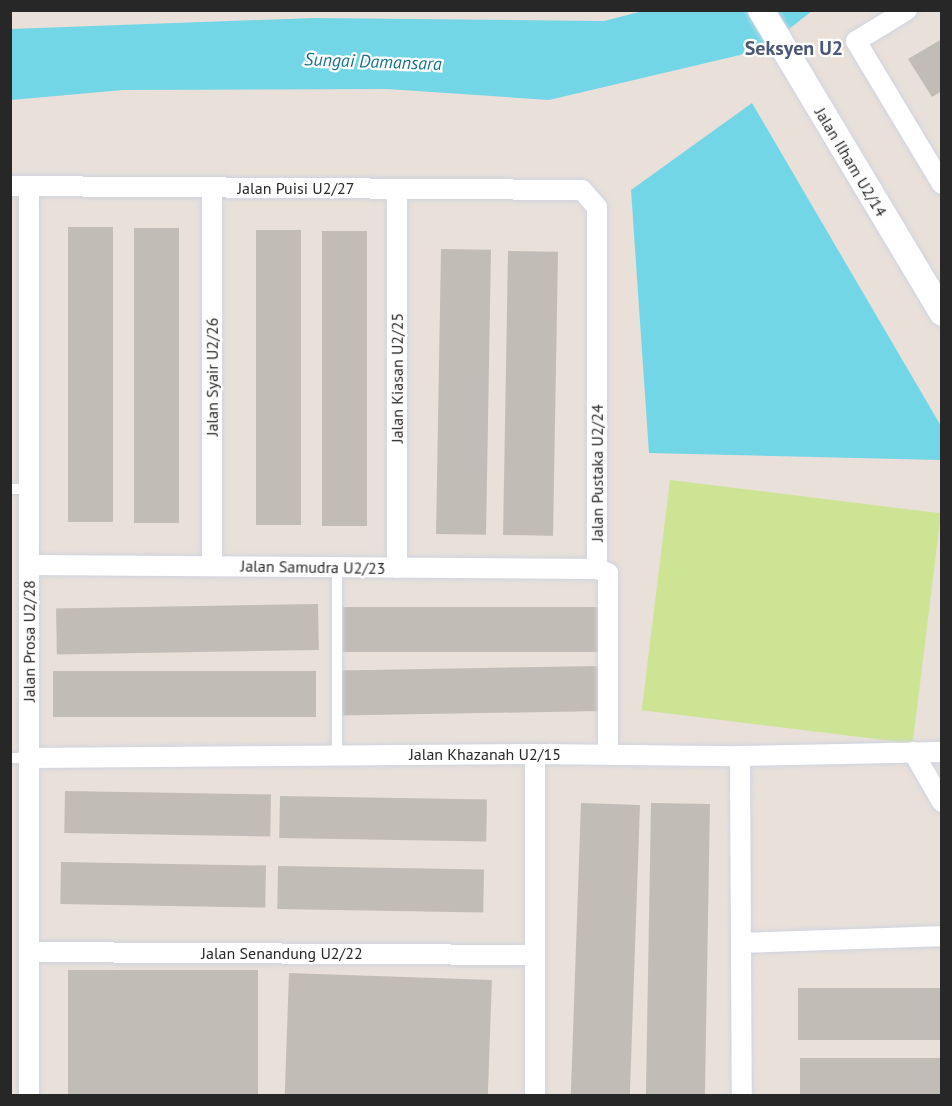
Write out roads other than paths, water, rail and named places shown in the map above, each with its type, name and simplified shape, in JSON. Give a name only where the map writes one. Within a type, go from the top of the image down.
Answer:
[{"type":"street","name":"Jalan Ilham U2/14","points":[[761,10],[942,313]]},
{"type":"street","points":[[907,10],[856,41],[942,184]]},
{"type":"street","name":"Jalan Puisi U2/27","points":[[20,186],[582,190]]},
{"type":"street","name":"Jalan Prosa U2/28","points":[[20,186],[20,489],[29,565],[20,758],[29,952],[29,1095]]},
{"type":"street","name":"Jalan Syair U2/26","points":[[212,188],[212,566]]},
{"type":"street","name":"Jalan Kiasan U2/25","points":[[397,189],[397,568]]},
{"type":"street","name":"Jalan Pustaka U2/24","points":[[582,190],[597,207],[597,569],[608,573],[608,754]]},
{"type":"street","name":"Jalan Samudra U2/23","points":[[29,565],[597,569]]},
{"type":"street","points":[[913,752],[942,802]]},
{"type":"street","name":"Jalan Khazanah U2/15","points":[[20,758],[337,754],[740,756],[942,752]]},
{"type":"street","points":[[535,754],[535,1095]]},
{"type":"street","points":[[740,756],[743,943],[742,1095]]},
{"type":"street","points":[[743,943],[942,936]]},
{"type":"street","name":"Jalan Senandung U2/22","points":[[29,952],[535,955]]},
{"type":"lane","points":[[337,567],[337,754]]},
{"type":"water","name":"Sungai Damansara","points":[[647,10],[812,11],[771,43],[740,55],[549,100],[387,89],[123,90],[11,100],[11,29],[314,18],[604,21]]},
{"type":"water","points":[[752,103],[941,426],[941,460],[649,453],[631,190]]},
{"type":"district","name":"Seksyen U2","points":[[794,48]]}]
